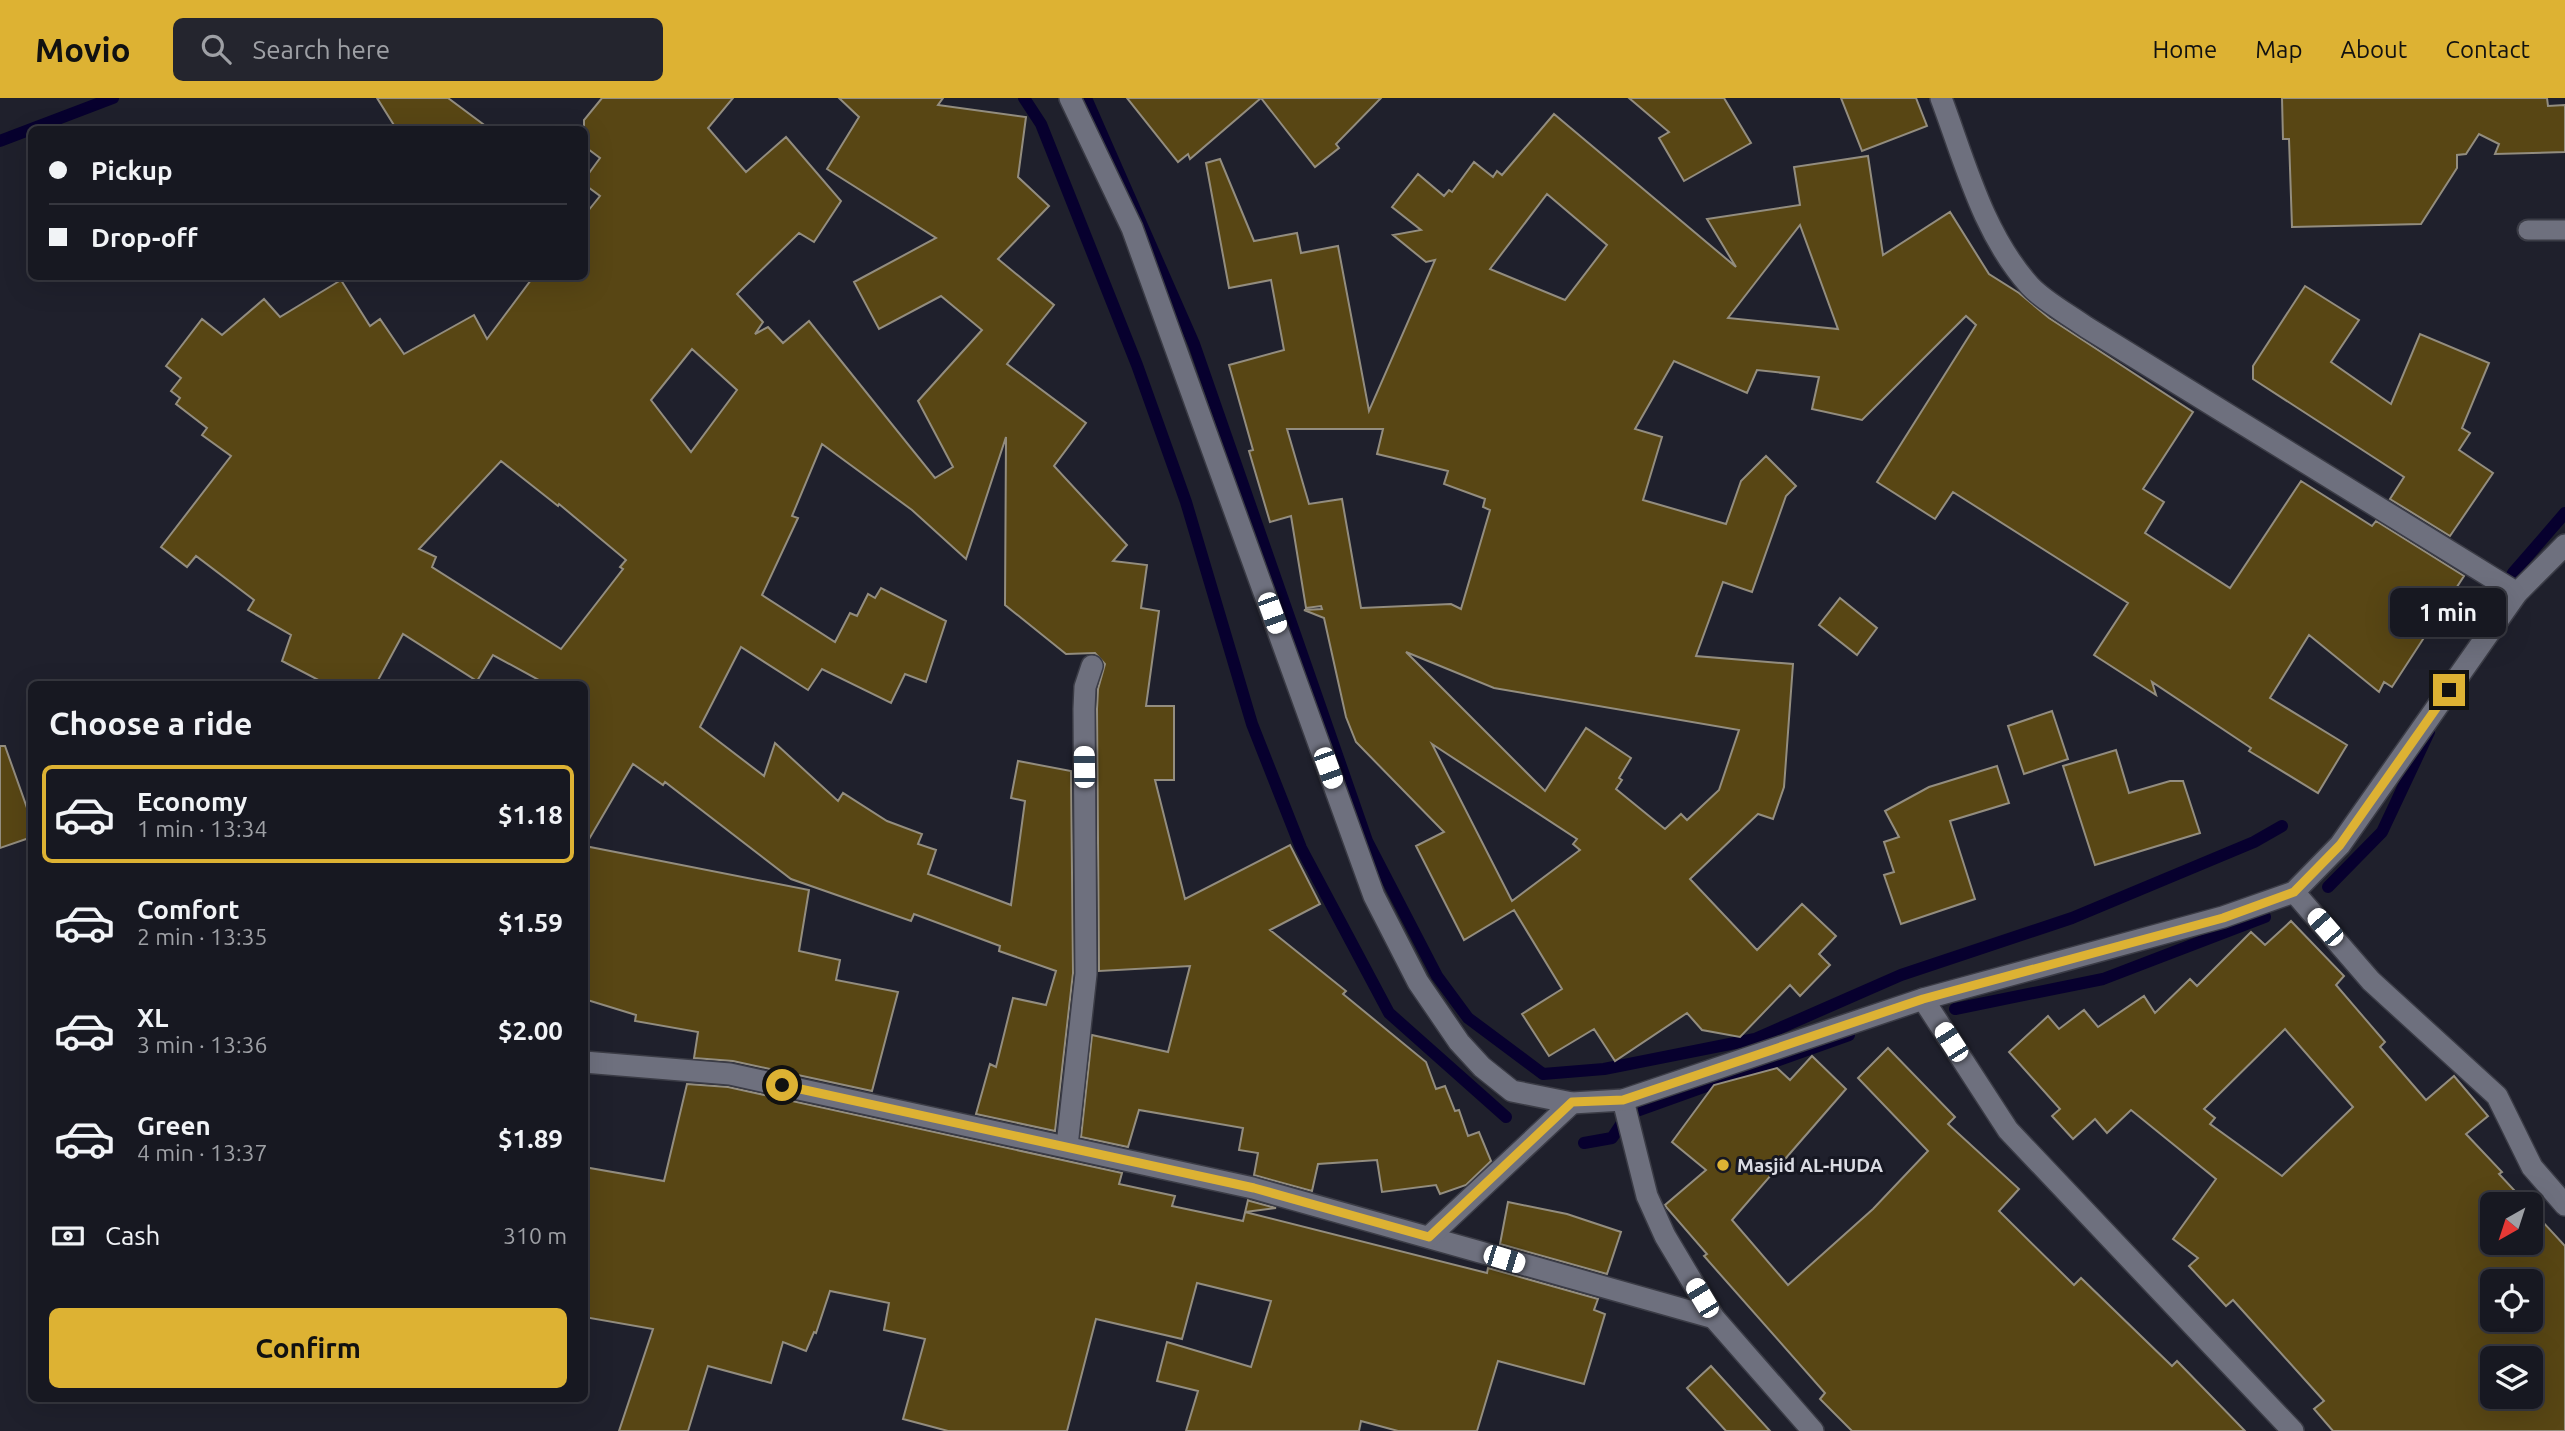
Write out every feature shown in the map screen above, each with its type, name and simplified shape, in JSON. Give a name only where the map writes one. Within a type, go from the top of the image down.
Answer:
[{"type":"street","points":[[1070,98],[1132,228],[1374,896],[1418,982],[1459,1042],[1482,1067],[1512,1091],[1572,1102],[1623,1100],[1923,999],[2223,918],[2294,892],[2340,845],[2517,593],[2565,545]]},
{"type":"street","points":[[1941,98],[1987,221],[2011,261],[2032,288],[2086,327],[2517,593]]},
{"type":"street","points":[[1066,1146],[1086,974],[1084,709],[1085,687],[1092,666]]},
{"type":"street","points":[[2294,892],[2371,981],[2497,1096],[2532,1167],[2565,1205]]},
{"type":"street","points":[[1923,999],[2008,1130],[2293,1431]]},
{"type":"street","points":[[588,1062],[730,1074],[1254,1188],[1714,1318]]},
{"type":"street","points":[[1623,1100],[1647,1196],[1665,1236],[1714,1318],[1813,1431]]},
{"type":"street","points":[[1429,1237],[1572,1102]]},
{"type":"lane","points":[[2528,230],[2565,230]]},
{"type":"building","points":[[377,98],[448,98],[486,126],[394,126]]},
{"type":"building","points":[[602,98],[733,98],[708,128],[746,172],[786,137],[841,201],[814,242],[799,233],[737,294],[763,322],[755,334],[768,327],[783,343],[809,321],[935,478],[953,467],[918,401],[982,330],[941,296],[879,329],[854,282],[936,238],[827,169],[859,117],[839,98],[943,98],[938,105],[1026,117],[1018,177],[1049,206],[998,259],[1054,305],[1007,364],[1086,423],[1054,466],[1127,545],[1113,561],[1147,565],[1141,608],[1159,611],[1146,706],[1174,706],[1174,780],[1155,780],[1185,899],[1290,845],[1320,904],[1270,930],[1346,991],[1343,994],[1426,1062],[1436,1089],[1445,1086],[1455,1111],[1459,1110],[1468,1136],[1479,1132],[1491,1161],[1466,1185],[1440,1194],[1436,1185],[1382,1192],[1377,1160],[1318,1164],[1312,1191],[1254,1175],[1258,1153],[1239,1150],[1243,1128],[1139,1110],[1128,1147],[1081,1137],[1092,1035],[1168,1052],[1190,966],[1099,971],[1097,709],[1098,689],[1105,664],[1095,653],[1066,654],[1005,605],[1006,437],[966,559],[912,510],[822,444],[792,516],[798,518],[762,595],[835,642],[850,613],[857,616],[868,594],[875,598],[881,588],[946,621],[926,682],[905,674],[891,703],[822,669],[808,690],[741,647],[700,727],[764,776],[775,743],[838,801],[843,793],[887,821],[922,834],[918,844],[936,850],[928,874],[1011,905],[1025,801],[1011,798],[1018,761],[1071,771],[1073,973],[1055,1131],[976,1114],[990,1064],[996,1067],[1013,998],[1046,1005],[1056,971],[999,951],[1000,946],[914,914],[911,921],[791,879],[665,782],[663,785],[633,764],[588,841],[588,681],[541,681],[493,655],[477,681],[403,634],[378,681],[320,681],[282,661],[291,635],[248,610],[254,600],[196,556],[187,567],[161,547],[231,456],[202,435],[207,428],[176,404],[180,398],[171,391],[181,378],[166,366],[202,319],[222,335],[264,299],[280,317],[341,280],[370,326],[380,319],[404,354],[474,315],[487,339],[531,280],[588,280],[588,211],[600,196],[588,187],[588,174],[600,158],[588,149],[588,126],[584,126],[584,120]],"holes":[[[692,349],[737,390],[691,452],[651,400]],[[501,461],[558,506],[559,504],[626,560],[620,567],[623,569],[561,649],[432,567],[436,557],[419,549]]]},
{"type":"building","points":[[1127,98],[1261,98],[1190,159],[1188,154],[1178,162]]},
{"type":"building","points":[[1261,98],[1381,98],[1336,144],[1339,148],[1315,167]]},
{"type":"building","points":[[1629,98],[1724,98],[1751,143],[1684,181],[1659,138],[1669,132]]},
{"type":"building","points":[[1841,98],[1916,98],[1927,126],[1862,151]]},
{"type":"building","points":[[2282,98],[2547,98],[2548,106],[2565,105],[2565,152],[2495,154],[2499,144],[2479,134],[2466,154],[2457,155],[2457,168],[2421,224],[2292,227],[2289,139],[2283,139]]},
{"type":"building","points":[[1554,114],[1736,267],[1707,219],[1800,205],[1794,167],[1868,156],[1883,255],[1950,212],[1989,274],[2019,293],[2049,318],[2193,412],[2143,489],[2164,502],[2145,533],[2230,588],[2301,481],[2372,526],[2376,521],[2464,576],[2392,687],[2384,682],[2379,692],[2309,635],[2270,698],[2347,745],[2318,793],[2249,751],[2251,748],[2152,682],[2156,695],[2094,655],[2128,603],[1953,492],[1935,519],[1877,482],[1976,325],[1966,316],[1862,420],[1812,409],[1819,377],[1757,370],[1747,393],[1674,361],[1635,429],[1662,437],[1643,500],[1726,524],[1741,481],[1766,456],[1796,486],[1786,496],[1752,592],[1723,582],[1696,656],[1793,664],[1784,787],[1773,819],[1758,814],[1690,879],[1757,950],[1802,904],[1836,936],[1819,954],[1830,965],[1800,996],[1790,985],[1740,1037],[1702,1030],[1687,1013],[1615,1061],[1594,1029],[1549,1056],[1522,1014],[1562,989],[1514,910],[1464,940],[1416,846],[1444,832],[1356,742],[1346,717],[1324,618],[1304,610],[1322,609],[1321,606],[1306,608],[1291,516],[1270,522],[1249,451],[1253,450],[1229,365],[1284,350],[1271,280],[1229,288],[1206,163],[1220,159],[1254,241],[1297,233],[1301,253],[1338,246],[1369,411],[1435,260],[1426,262],[1393,235],[1421,230],[1392,207],[1418,174],[1444,196],[1449,190],[1452,192],[1474,162],[1493,177],[1497,171],[1502,175]],"holes":[[[1547,194],[1607,245],[1565,300],[1490,269]],[[1800,225],[1838,329],[1728,318]],[[1287,429],[1383,429],[1377,454],[1448,471],[1444,484],[1485,499],[1483,507],[1490,510],[1461,609],[1451,604],[1361,608],[1342,499],[1309,504]],[[1406,652],[1494,688],[1739,730],[1719,790],[1687,820],[1681,814],[1665,829],[1616,789],[1631,758],[1586,728],[1545,791]],[[1432,744],[1577,839],[1573,844],[1580,850],[1512,901]]]},
{"type":"building","points":[[2305,286],[2359,320],[2331,362],[2391,404],[2420,334],[2489,363],[2462,428],[2470,433],[2459,450],[2493,473],[2450,536],[2390,499],[2404,477],[2253,379],[2253,366]]},
{"type":"building","points":[[1840,598],[1877,628],[1857,655],[1819,625]]},
{"type":"building","points":[[2052,711],[2068,759],[2024,774],[2008,726]]},
{"type":"building","points":[[0,746],[5,746],[28,811],[28,838],[0,848]]},
{"type":"building","points":[[2116,750],[2129,793],[2170,781],[2183,781],[2200,833],[2095,865],[2063,766]]},
{"type":"building","points":[[1997,766],[2009,803],[1950,821],[1975,899],[1901,924],[1884,875],[1894,872],[1884,842],[1899,837],[1885,811],[1929,787]]},
{"type":"building","points":[[588,847],[809,890],[799,951],[840,960],[836,980],[898,992],[872,1091],[733,1061],[694,1058],[698,1032],[635,1021],[636,1015],[588,1000]]},
{"type":"building","points":[[2291,921],[2344,976],[2336,985],[2385,1042],[2380,1047],[2426,1100],[2454,1076],[2488,1116],[2466,1134],[2502,1172],[2499,1174],[2516,1192],[2480,1192],[2480,1255],[2543,1255],[2543,1222],[2565,1246],[2565,1431],[2333,1431],[2314,1409],[2324,1401],[2233,1300],[2226,1306],[2189,1266],[2198,1258],[2173,1239],[2216,1179],[2131,1110],[2107,1133],[2095,1119],[2073,1139],[2052,1116],[2060,1109],[2009,1052],[2048,1016],[2059,1029],[2084,1010],[2098,1027],[2144,996],[2155,1013],[2190,979],[2197,986],[2251,932],[2265,945]],"holes":[[[2285,1029],[2353,1107],[2282,1176],[2210,1124],[2215,1118],[2204,1109]]]},
{"type":"building","points":[[1888,1048],[1955,1117],[1948,1124],[2019,1189],[1999,1211],[2074,1285],[2081,1278],[2172,1366],[2177,1361],[2245,1431],[1852,1431],[1820,1399],[1825,1393],[1704,1256],[1707,1254],[1665,1205],[1706,1170],[1672,1142],[1714,1085],[1777,1068],[1790,1080],[1812,1056],[1846,1089],[1732,1220],[1788,1285],[1873,1209],[1928,1151],[1858,1078]]},
{"type":"building","points":[[687,1084],[728,1087],[1122,1173],[1119,1184],[1175,1196],[1172,1206],[1243,1221],[1245,1212],[1487,1273],[1488,1268],[1598,1299],[1594,1310],[1605,1314],[1584,1384],[1498,1361],[1477,1431],[1398,1431],[1361,1421],[1359,1431],[1186,1431],[1198,1391],[1157,1381],[1167,1342],[1251,1367],[1271,1301],[1197,1283],[1182,1339],[1096,1319],[1067,1431],[948,1431],[903,1419],[925,1339],[884,1330],[889,1303],[830,1291],[816,1333],[814,1332],[806,1351],[783,1342],[771,1383],[708,1366],[688,1431],[619,1431],[653,1329],[588,1318],[588,1168],[664,1181]]},
{"type":"building","points":[[1248,1200],[1276,1208],[1245,1212]]},
{"type":"building","points":[[1508,1202],[1567,1214],[1621,1232],[1607,1274],[1500,1244]]},
{"type":"building","points":[[1711,1366],[1770,1431],[1726,1431],[1687,1388]]},
{"type":"waterway","points":[[39,126],[113,98]]},
{"type":"waterway","points":[[1024,98],[1041,124],[1137,365],[1186,502],[1252,724],[1301,848],[1389,1013],[1506,1117]]},
{"type":"waterway","points":[[1086,98],[1194,344],[1367,841],[1437,976],[1468,1018],[1543,1074],[1604,1069],[1755,1039],[1901,975],[2072,918],[2254,842],[2282,826]]},
{"type":"waterway","points":[[0,141],[28,130]]},
{"type":"waterway","points":[[2491,614],[2513,573],[2565,513]]},
{"type":"waterway","points":[[2328,887],[2382,832],[2429,732]]},
{"type":"waterway","points":[[1955,1009],[2103,979],[2265,917]]},
{"type":"waterway","points":[[1584,1143],[1612,1138],[1628,1114],[1849,1035]]},
{"type":"place","name":"Masjid AL-HUDA","points":[[1723,1165]]},
{"type":"route","points":[[782,1085],[1254,1188],[1429,1237],[1572,1102],[1623,1100],[1923,999],[2223,918],[2294,892],[2340,845],[2449,690]]}]
